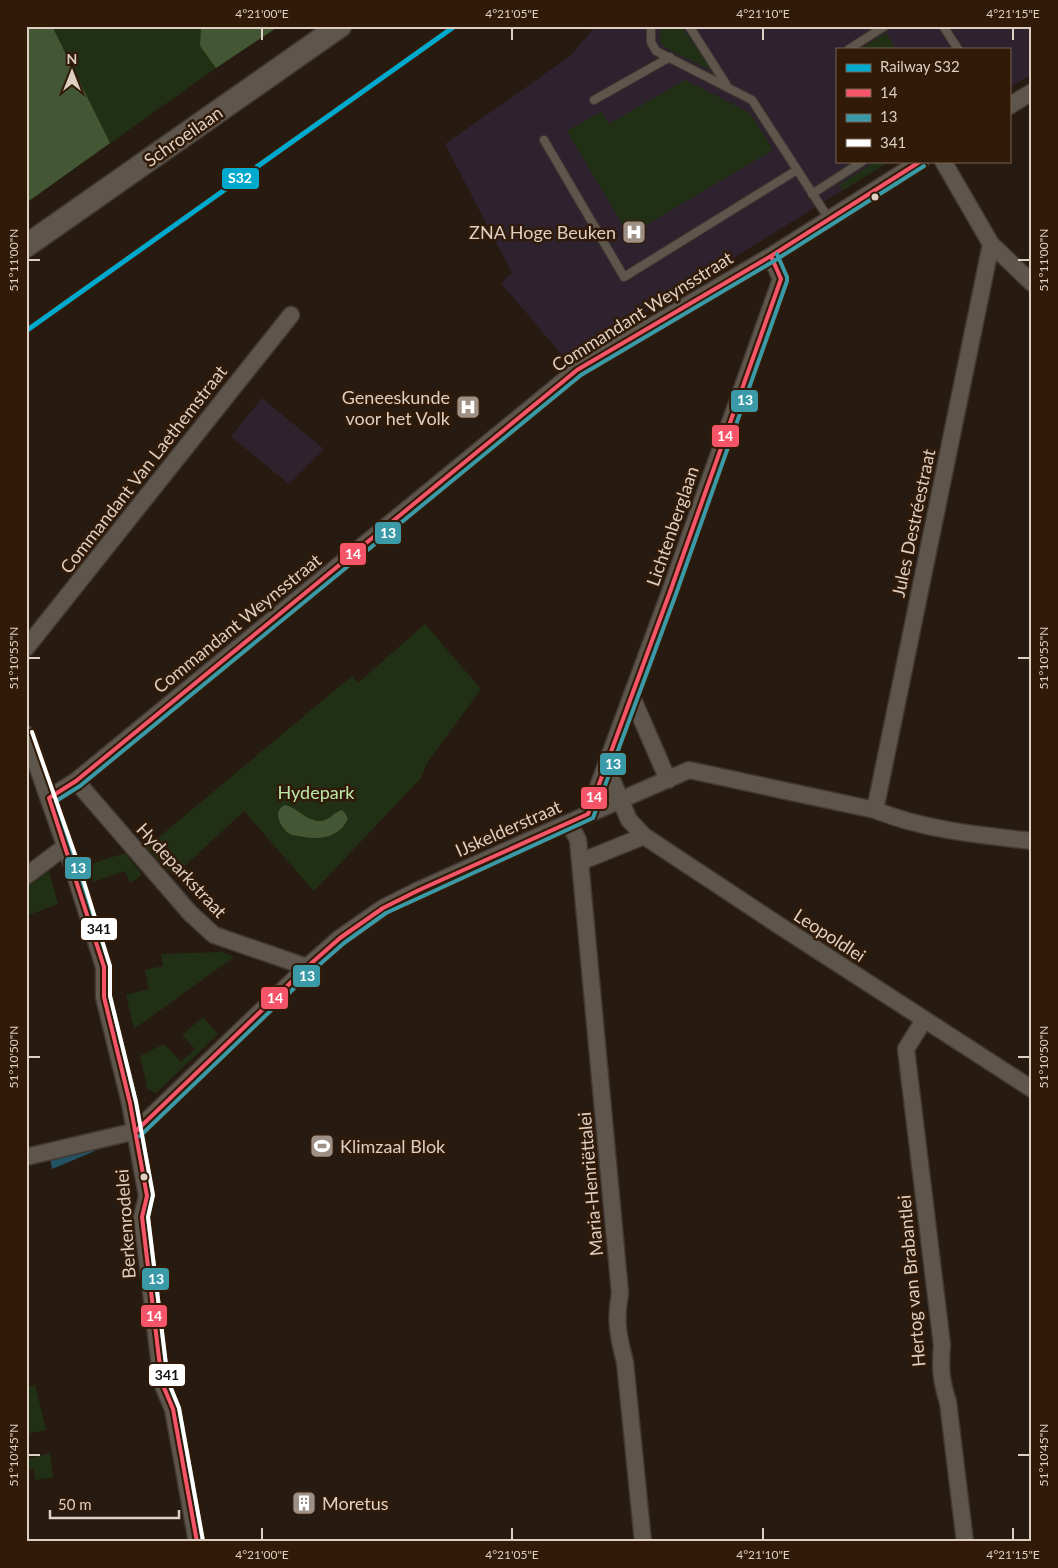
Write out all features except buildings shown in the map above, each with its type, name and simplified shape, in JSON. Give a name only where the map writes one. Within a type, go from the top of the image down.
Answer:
[{"type":"street","name":"Schroeilaan","points":[[26,246],[340,26]]},
{"type":"street","points":[[1010,105],[1032,92]]},
{"type":"street","name":"Commandant Weynsstraat","points":[[49,798],[76,781],[577,370],[771,256],[919,162]]},
{"type":"street","points":[[945,162],[992,244],[1032,283]]},
{"type":"street","name":"Jules Destréestraat","points":[[875,810],[992,244]]},
{"type":"street","name":"Lichtenberglaan","points":[[588,814],[632,697],[781,279],[771,256]]},
{"type":"street","name":"Commandant Van Laethemstraat","points":[[26,648],[290,315]]},
{"type":"street","points":[[632,697],[668,780]]},
{"type":"street","name":"Berkenrodelei","points":[[26,734],[66,846],[104,967],[104,997],[136,1131],[147,1196],[142,1217],[143,1232],[162,1383],[173,1409],[197,1542]]},
{"type":"street","points":[[606,766],[620,800]]},
{"type":"street","name":"IJskelderstraat","points":[[136,1131],[307,967],[340,938],[383,908],[419,890],[689,770],[875,810],[896,819],[952,832],[1032,842]]},
{"type":"street","name":"Hydeparkstraat","points":[[76,781],[190,913],[214,934],[307,967]]},
{"type":"street","name":"Leopoldlei","points":[[620,800],[628,820],[644,836],[1032,1089]]},
{"type":"street","name":"Maria-Henriëttalei","points":[[568,823],[578,840],[620,1293],[617,1313],[619,1340],[626,1362],[643,1542]]},
{"type":"street","points":[[580,862],[644,836]]},
{"type":"street","points":[[26,876],[66,846]]},
{"type":"street","name":"Hertog van Brabantlei","points":[[924,1020],[906,1049],[942,1345],[941,1380],[948,1402],[964,1542]]},
{"type":"street","points":[[26,1157],[136,1131]]},
{"type":"lane","points":[[651,26],[650,42],[656,50],[752,100],[829,219]]},
{"type":"lane","points":[[689,26],[727,86]]},
{"type":"lane","points":[[851,48],[885,26]]},
{"type":"lane","points":[[943,26],[957,48]]},
{"type":"lane","points":[[594,100],[670,57]]},
{"type":"lane","points":[[544,140],[624,276],[797,170]]},
{"type":"lane","points":[[812,194],[861,162]]},
{"type":"shaded area","name":"ZNA Hoge Beuken","points":[[596,26],[1032,26],[1032,74],[1010,87],[1010,48],[836,48],[836,162],[888,162],[567,361],[501,283],[512,273],[445,144],[569,57]]},
{"type":"shaded area","points":[[262,398],[324,449],[289,484],[231,437]]},
{"type":"green space","points":[[26,26],[279,26],[216,68],[26,203]]},
{"type":"green space","points":[[26,26],[52,26],[110,143],[26,203]]},
{"type":"green space","points":[[201,26],[279,26],[216,68],[200,46]]},
{"type":"green space","points":[[661,26],[679,26],[684,30],[712,71],[664,47],[660,42]]},
{"type":"green space","points":[[886,33],[895,48],[862,48]]},
{"type":"green space","points":[[685,80],[750,113],[773,150],[629,235],[567,131],[601,112],[609,124]]},
{"type":"green space","points":[[874,162],[888,162],[844,190],[839,185]]},
{"type":"green space","name":"Hydepark","points":[[425,624],[481,689],[427,763],[421,778],[314,891],[244,811],[174,876],[146,847],[352,676],[358,683]]},
{"type":"green space","points":[[285,805],[316,821],[329,818],[342,810],[348,819],[340,830],[329,836],[311,838],[292,835],[281,825],[278,816],[281,808]]},
{"type":"green space","points":[[125,853],[142,875],[130,883],[125,871],[93,882],[88,865]]},
{"type":"green space","points":[[49,871],[58,904],[26,916],[26,887]]},
{"type":"green space","points":[[222,952],[234,957],[134,1029],[126,995],[149,989],[145,970],[163,966],[161,954]]},
{"type":"green space","points":[[203,1017],[218,1034],[156,1093],[148,1090],[140,1056],[164,1044],[181,1062],[195,1049],[182,1035]]},
{"type":"green space","points":[[35,1385],[46,1430],[26,1434],[26,1387]]},
{"type":"green space","points":[[50,1453],[53,1477],[35,1480],[34,1469],[28,1469],[26,1459]]},
{"type":"water","points":[[94,1148],[95,1151],[52,1169],[50,1158]]},
{"type":"rail line","name":"S32","points":[[26,331],[455,26]]},
{"type":"transit line","name":"14","points":[[197,1542],[173,1409],[162,1383],[142,1217],[147,1196],[130,1103],[104,997],[104,967],[49,798],[76,781],[577,370],[771,256],[919,162]]},
{"type":"transit line","name":"13","points":[[203,1541],[179,1408],[168,1381],[148,1217],[153,1195],[136,1102],[110,996],[110,966],[56,801],[80,786],[581,375],[774,261],[924,166]]},
{"type":"transit line","name":"13","points":[[140,1136],[311,972],[344,943],[386,913],[593,818],[676,594],[787,281],[777,254]]},
{"type":"transit line","name":"14","points":[[136,1131],[307,967],[340,938],[383,908],[588,814],[670,592],[781,279],[771,256]]},
{"type":"transit line","name":"341","points":[[32,732],[79,866],[110,966],[110,996],[136,1102],[153,1195],[148,1217],[168,1381],[179,1408],[203,1541]]},
{"type":"place","name":"ZNA Hoge Beuken","points":[[634,232]]},
{"type":"place","name":"Geneeskunde voor het Volk","points":[[468,407]]},
{"type":"place","name":"Klimzaal Blok","points":[[322,1146]]},
{"type":"place","name":"Moretus","points":[[304,1503]]}]
